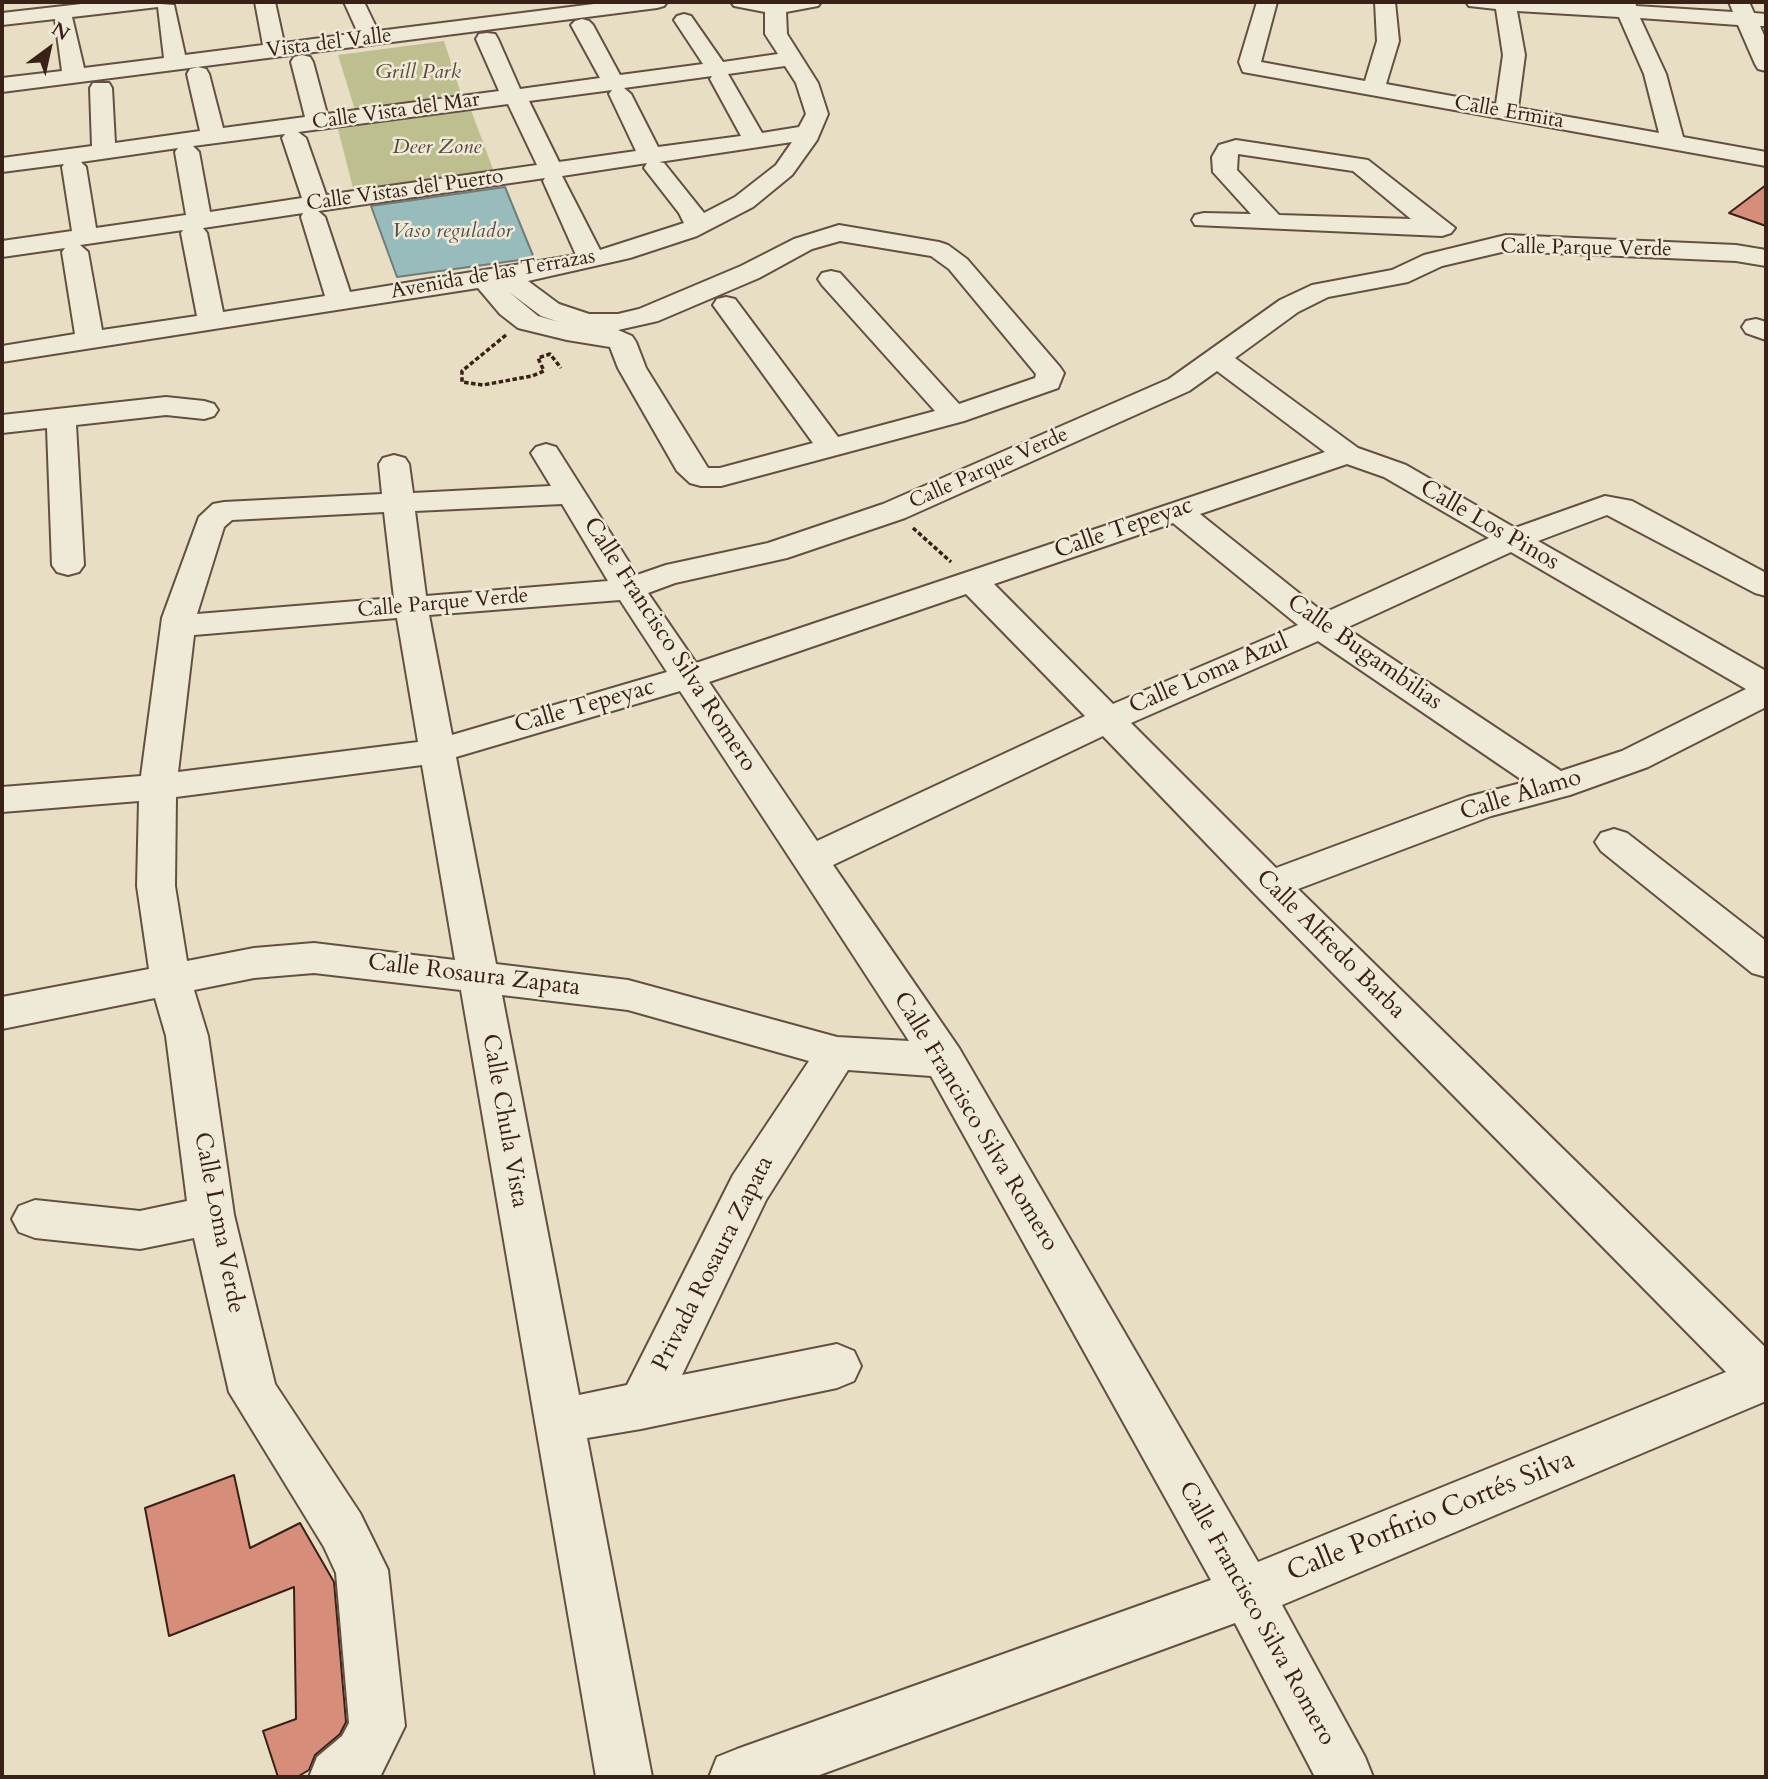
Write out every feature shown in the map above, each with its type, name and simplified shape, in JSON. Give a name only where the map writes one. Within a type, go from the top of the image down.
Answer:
[{"type":"street","points":[[265,2],[275,50]]},
{"type":"street","points":[[354,2],[371,38]]},
{"type":"street","name":"Vista del Valle","points":[[2,85],[371,38],[464,18],[550,8],[657,2]]},
{"type":"street","points":[[741,2],[775,8],[811,2]]},
{"type":"street","name":"Calle Ermita","points":[[1267,2],[1251,66],[1766,159]]},
{"type":"street","points":[[1373,89],[1388,41],[1385,2]]},
{"type":"street","points":[[1476,2],[1750,13],[1766,64]]},
{"type":"street","points":[[1505,3],[1514,55],[1506,113]]},
{"type":"street","points":[[3,13],[100,4],[159,6],[176,64]]},
{"type":"street","points":[[1626,7],[1656,74],[1673,143]]},
{"type":"street","name":"Avenida de las Terrazas","points":[[2,354],[495,277],[621,253],[698,226],[744,202],[784,170],[817,114],[807,83],[776,34],[775,8]]},
{"type":"street","points":[[684,20],[719,74],[755,140]]},
{"type":"street","points":[[64,21],[74,76]]},
{"type":"street","points":[[582,25],[653,162],[691,211],[698,226]]},
{"type":"street","points":[[487,39],[591,259]]},
{"type":"street","name":"Calle Vista del Mar","points":[[2,165],[318,122],[616,88],[719,74],[791,58]]},
{"type":"street","points":[[302,62],[318,122]]},
{"type":"street","points":[[198,74],[213,137]]},
{"type":"street","points":[[101,88],[104,151]]},
{"type":"street","name":"Calle Vistas del Puerto","points":[[2,249],[80,244],[653,162],[755,140],[808,133]]},
{"type":"street","points":[[293,138],[340,301]]},
{"type":"street","points":[[1272,222],[1224,172],[1227,150],[1236,147],[1360,165],[1434,226]]},
{"type":"street","points":[[187,152],[211,321]]},
{"type":"street","points":[[74,166],[90,340]]},
{"type":"street","points":[[1204,219],[1434,226],[1506,243]]},
{"type":"street","points":[[617,330],[632,368],[692,471],[701,477],[721,477],[954,415],[1048,382],[1050,373],[958,264],[939,250],[839,233],[799,220]]},
{"type":"street","points":[[495,277],[509,308],[528,322],[567,332],[617,330],[648,314],[750,272],[803,244],[839,233]]},
{"type":"street","name":"Calle Parque Verde","points":[[179,626],[629,589],[666,575],[776,551],[894,511],[1179,386],[1289,306],[1321,292],[1399,276],[1433,260],[1506,243],[1736,253],[1766,258]]},
{"type":"street","points":[[495,277],[550,310],[617,330]]},
{"type":"street","points":[[831,279],[954,415]]},
{"type":"street","points":[[726,305],[831,447]]},
{"type":"street","name":"Calle Los Pinos","points":[[1218,358],[1347,454],[1395,471],[1766,686]]},
{"type":"street","points":[[2,424],[166,406],[204,410]]},
{"type":"street","points":[[61,416],[68,565]]},
{"type":"street","name":"Calle Francisco Silva Romero","points":[[546,453],[629,589],[944,1060],[1247,1593],[1345,1777]]},
{"type":"street","name":"Calle Tepeyac","points":[[5,805],[436,751],[688,677],[1347,454]]},
{"type":"street","name":"Calle Loma Verde","points":[[337,1777],[362,1756],[377,1726],[362,1570],[342,1530],[253,1392],[211,1215],[187,1036],[170,978],[156,886],[158,786],[179,618],[210,524],[224,511],[396,483],[571,495]]},
{"type":"street","name":"Calle Chula Vista","points":[[396,483],[411,607],[436,751],[624,1777]]},
{"type":"street","name":"Calle Loma Azul","points":[[810,860],[1109,719],[1321,627],[1511,540],[1605,505],[1614,505],[1766,586]]},
{"type":"street","name":"Calle Bugambilias","points":[[1177,511],[1321,627],[1557,786]]},
{"type":"street","name":"Calle Alfredo Barba","points":[[972,581],[1270,885],[1766,1379]]},
{"type":"street","name":"Calle Álamo","points":[[1270,885],[1480,806],[1557,786],[1635,759],[1766,693]]},
{"type":"street","points":[[1614,842],[1766,962]]},
{"type":"street","name":"Calle Rosaura Zapata","points":[[2,1013],[170,978],[276,960],[314,958],[628,995],[837,1053],[944,1060]]},
{"type":"street","name":"Privada Rosaura Zapata","points":[[641,1407],[749,1188],[837,1053]]},
{"type":"street","points":[[35,1219],[140,1230],[211,1215]]},
{"type":"street","name":"Privada Rosaura Zapata","points":[[559,1421],[641,1407],[837,1366]]},
{"type":"street","name":"Calle Porfirio Cortés Silva","points":[[737,1777],[1247,1593],[1766,1379]]},
{"type":"path","points":[[528,322],[505,336],[462,371],[462,382],[483,385],[532,376],[544,371],[538,358],[550,354],[561,368]]},
{"type":"path","points":[[894,511],[972,581]]},
{"type":"green space","name":"Grill Park","points":[[444,41],[462,97],[355,110],[338,55]]},
{"type":"green space","name":"Deer Zone","points":[[471,110],[494,172],[354,192],[338,129]]},
{"type":"water","name":"Vaso regulador","points":[[505,187],[534,258],[397,277],[371,206]]},
{"type":"building","points":[[1766,185],[1766,226],[1729,213]]},
{"type":"building","points":[[234,1475],[250,1548],[300,1523],[334,1582],[346,1722],[340,1734],[315,1755],[309,1770],[297,1777],[278,1777],[263,1731],[296,1719],[294,1587],[169,1636],[145,1508]]}]
